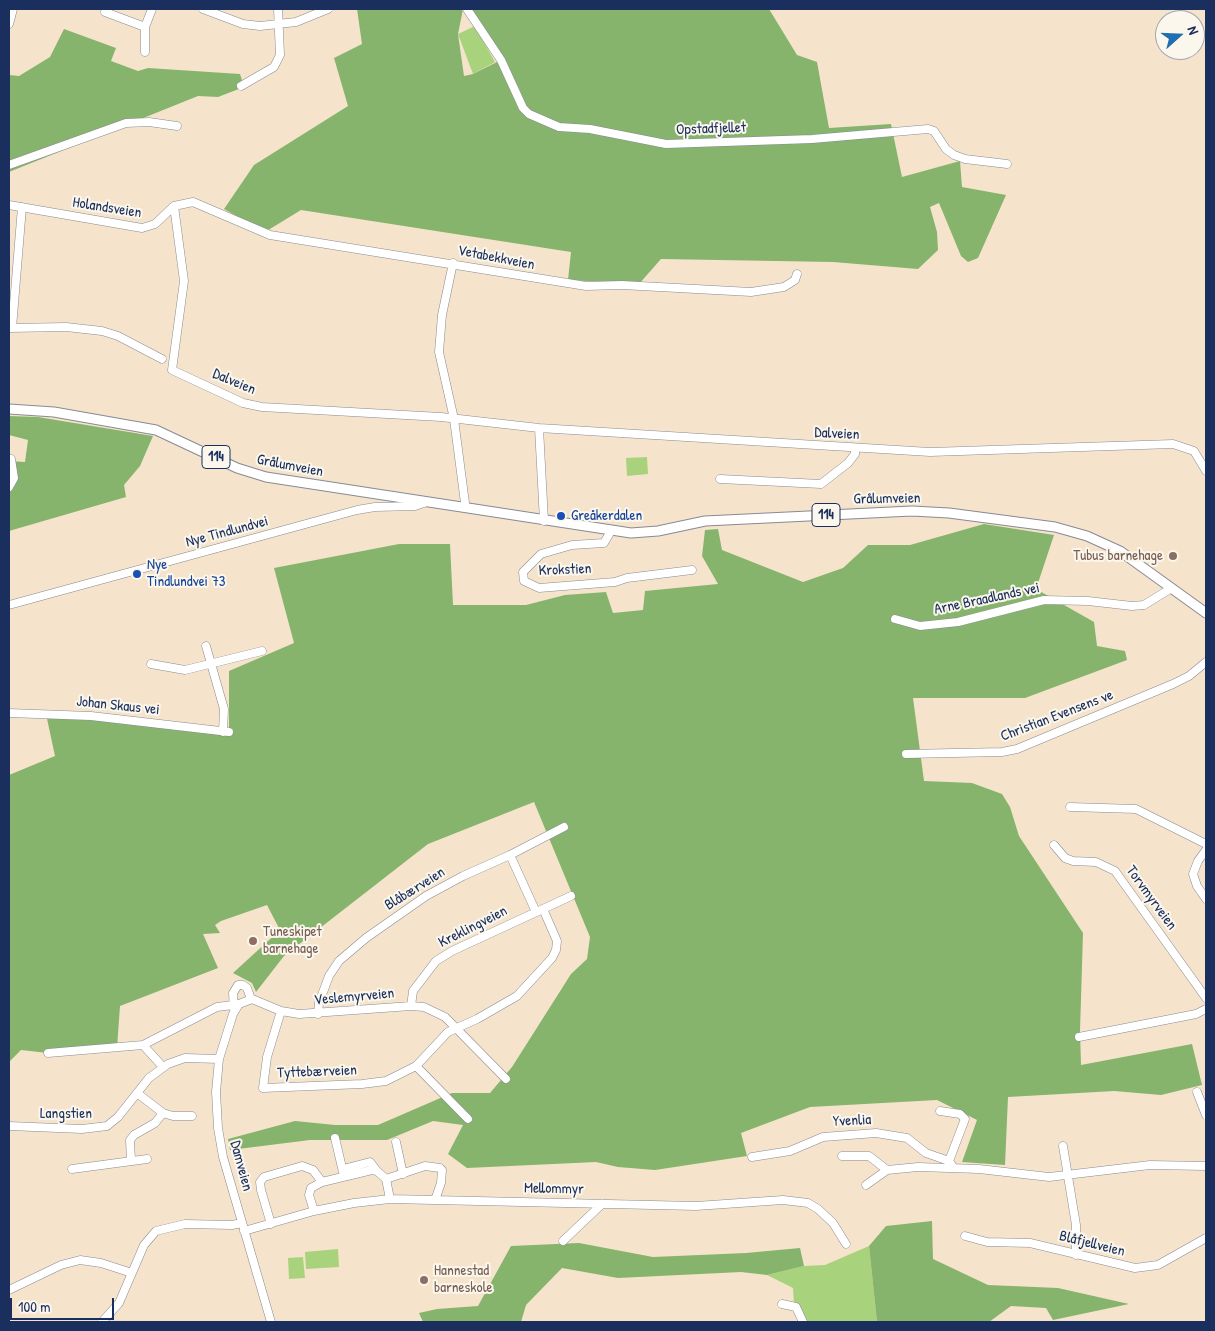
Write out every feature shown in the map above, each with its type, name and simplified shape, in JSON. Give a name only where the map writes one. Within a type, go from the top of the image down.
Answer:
[{"type":"main road","name":"Grålumveien","points":[[9,409],[54,412],[146,428],[166,434],[257,475],[424,503],[611,531],[644,533],[705,521],[889,512],[949,513],[1055,527],[1076,532],[1120,550],[1170,589],[1206,613]]},
{"type":"street","points":[[9,24],[13,9]]},
{"type":"street","points":[[144,52],[145,27],[152,9]]},
{"type":"street","points":[[203,9],[251,26],[296,22],[328,9]]},
{"type":"street","points":[[241,86],[274,67],[280,55],[278,9]]},
{"type":"street","name":"Opstadfjellet","points":[[467,9],[501,60],[523,108],[529,114],[559,127],[585,129],[666,144],[812,140],[928,129],[934,131],[946,149],[954,154],[965,158],[1007,164]]},
{"type":"street","points":[[105,12],[145,27]]},
{"type":"street","points":[[9,165],[126,123],[149,122],[178,126]]},
{"type":"street","name":"Vetabekkveien","points":[[174,206],[193,202],[270,236],[453,263],[523,277],[586,286],[622,285],[668,289],[751,292],[775,290],[790,284],[796,274]]},
{"type":"street","name":"Holandsveien","points":[[9,205],[142,228],[155,224],[174,206]]},
{"type":"street","name":"Dalveien","points":[[174,206],[184,281],[172,370],[197,380],[230,398],[262,407],[454,419],[539,428],[855,449],[930,452],[1173,444],[1194,451],[1206,472]]},
{"type":"street","points":[[22,208],[11,328],[66,327],[102,331],[118,336],[162,359]]},
{"type":"street","points":[[453,263],[442,314],[439,352],[454,419],[465,503]]},
{"type":"street","points":[[539,428],[544,520]]},
{"type":"street","points":[[720,479],[821,484],[848,463],[855,454],[855,449]]},
{"type":"street","points":[[9,487],[14,478],[11,459]]},
{"type":"street","name":"Nye Tindlundvei","points":[[9,605],[358,510],[376,507],[416,506],[424,503]]},
{"type":"street","name":"Krokstien","points":[[611,531],[604,543],[572,545],[542,554],[523,572],[524,581],[539,588],[615,582],[627,578],[692,570]]},
{"type":"street","name":"Arne Braadlands vei","points":[[895,619],[920,626],[958,622],[1044,600],[1088,601],[1132,606],[1144,604],[1170,589]]},
{"type":"street","name":"Johan Skaus vei","points":[[9,713],[91,716],[226,732],[224,709],[206,646]]},
{"type":"street","points":[[151,664],[185,670],[262,651]]},
{"type":"street","name":"Christian Evensens ve","points":[[906,754],[1002,752],[1017,749],[1173,684],[1189,676],[1206,662]]},
{"type":"street","points":[[1070,807],[1136,809],[1206,844]]},
{"type":"street","name":"Blåbærveien","points":[[318,1014],[319,1003],[329,976],[339,962],[366,938],[426,896],[564,827]]},
{"type":"street","name":"Torvmyrveien","points":[[1054,845],[1065,858],[1073,861],[1096,862],[1115,871],[1206,998]]},
{"type":"street","points":[[1206,850],[1198,860],[1193,874],[1197,886],[1206,899]]},
{"type":"street","name":"Tyttebærveien","points":[[281,1011],[269,1050],[263,1088],[379,1082],[416,1066],[448,1032],[477,1019],[517,996],[552,958],[556,950],[557,941],[510,855]]},
{"type":"street","name":"Kreklingveien","points":[[411,1006],[413,991],[436,961],[452,951],[571,896]]},
{"type":"street","name":"Damveien","points":[[234,1014],[233,993],[238,985],[243,985],[247,988],[250,999],[242,1002],[234,1014],[219,1059],[216,1092],[218,1128],[244,1231],[271,1322]]},
{"type":"street","name":"Veslemyrveien","points":[[250,999],[281,1011],[318,1014],[411,1006],[436,1011],[456,1027]]},
{"type":"street","points":[[48,1052],[143,1045],[217,1007],[233,1005]]},
{"type":"street","points":[[1079,1037],[1196,1014],[1206,1009]]},
{"type":"street","points":[[456,1027],[506,1079]]},
{"type":"street","points":[[143,1045],[163,1067]]},
{"type":"street","name":"Langstien","points":[[9,1126],[82,1130],[101,1128],[114,1121],[149,1078],[163,1067],[184,1058],[219,1059]]},
{"type":"street","points":[[416,1066],[468,1119]]},
{"type":"street","points":[[1197,1092],[1206,1115]]},
{"type":"street","points":[[137,1093],[162,1113],[173,1116],[192,1116]]},
{"type":"street","points":[[940,1111],[960,1114],[965,1119],[952,1164]]},
{"type":"street","points":[[131,1161],[130,1140],[134,1135],[155,1123],[162,1113]]},
{"type":"street","name":"Yvenlia","points":[[752,1157],[790,1151],[823,1136],[876,1133],[907,1138],[926,1153],[952,1164]]},
{"type":"street","points":[[334,1138],[344,1172]]},
{"type":"street","points":[[396,1142],[402,1174]]},
{"type":"street","points":[[1063,1146],[1076,1225],[1076,1255]]},
{"type":"street","points":[[842,1156],[869,1156],[887,1170],[866,1185]]},
{"type":"street","points":[[72,1169],[147,1159]]},
{"type":"street","points":[[314,1212],[309,1191],[322,1182],[370,1162],[386,1179],[390,1199]]},
{"type":"street","name":"Yvenlia","points":[[887,1170],[952,1164],[1049,1177],[1141,1166],[1206,1166]]},
{"type":"street","points":[[271,1224],[261,1190],[260,1182],[264,1178],[302,1166],[313,1170],[322,1182]]},
{"type":"street","points":[[386,1179],[425,1166],[440,1168],[442,1170],[441,1182],[435,1200]]},
{"type":"street","name":"Mellommyr","points":[[244,1231],[354,1203],[390,1199],[711,1206],[795,1201],[808,1203],[818,1208],[833,1223],[846,1244]]},
{"type":"street","points":[[563,1241],[602,1204]]},
{"type":"street","points":[[102,1322],[119,1302],[144,1245],[150,1236],[162,1228],[185,1224],[232,1225],[242,1222]]},
{"type":"street","name":"Blåfjellveien","points":[[965,1236],[987,1242],[1030,1243],[1122,1267],[1149,1267],[1167,1261],[1206,1238]]},
{"type":"street","points":[[9,1290],[61,1265],[80,1260],[132,1273]]},
{"type":"street","points":[[782,1304],[796,1307],[804,1322]]},
{"type":"green space","points":[[357,9],[463,9],[458,34],[464,76],[473,74],[501,60],[467,9],[769,9],[797,55],[817,62],[829,128],[891,124],[902,177],[960,161],[962,187],[1006,195],[978,258],[968,262],[961,256],[939,203],[930,207],[937,232],[938,250],[918,269],[833,262],[661,259],[639,284],[568,280],[571,252],[301,210],[265,232],[224,209],[254,165],[348,106],[334,58],[362,44]]},
{"type":"green space","points":[[475,26],[495,62],[473,74],[458,34]]},
{"type":"green space","points":[[64,29],[116,48],[111,61],[138,71],[148,68],[240,74],[244,87],[218,97],[198,96],[9,172],[9,75],[19,76],[50,57]]},
{"type":"green space","points":[[9,416],[38,417],[153,436],[140,466],[124,485],[126,497],[9,531],[9,461],[25,462],[28,440],[9,435]]},
{"type":"green space","points":[[647,457],[648,474],[627,476],[626,458]]},
{"type":"green space","points":[[984,524],[1054,535],[1036,589],[1094,622],[1097,646],[1125,651],[1127,660],[1025,698],[913,698],[924,781],[972,783],[1002,794],[1010,807],[1019,836],[1083,933],[1080,1031],[1081,1065],[1192,1044],[1202,1085],[1161,1095],[1114,1091],[1008,1097],[1005,1165],[962,1162],[977,1120],[937,1100],[810,1107],[741,1133],[747,1156],[655,1170],[618,1167],[596,1162],[467,1168],[448,1154],[463,1125],[433,1121],[387,1140],[310,1140],[230,1150],[228,1139],[295,1121],[335,1125],[378,1125],[452,1093],[490,1093],[512,1067],[571,974],[587,959],[590,937],[534,802],[428,844],[284,956],[256,992],[252,983],[233,973],[280,930],[267,905],[221,921],[215,925],[220,933],[203,934],[218,968],[120,1006],[117,1048],[48,1053],[21,1050],[9,1062],[9,775],[55,756],[46,714],[229,732],[229,671],[294,643],[274,568],[399,544],[450,544],[453,605],[526,605],[565,595],[606,592],[613,613],[643,610],[645,591],[718,584],[702,556],[705,530],[718,529],[722,550],[803,582],[843,568],[868,545],[910,545]]},
{"type":"green space","points":[[932,1221],[933,1259],[988,1285],[1058,1288],[1129,1304],[1053,1320],[1046,1308],[1011,1306],[989,1322],[877,1322],[869,1246],[886,1226]]},
{"type":"green space","points":[[579,1243],[653,1257],[746,1253],[800,1248],[804,1266],[767,1275],[741,1272],[618,1278],[562,1268],[526,1305],[521,1322],[423,1322],[419,1313],[437,1309],[478,1306],[511,1246]]},
{"type":"green space","points":[[869,1246],[877,1322],[802,1322],[794,1305],[793,1288],[767,1275],[804,1266],[825,1265]]},
{"type":"green space","points":[[338,1249],[339,1267],[306,1269],[305,1252]]},
{"type":"green space","points":[[303,1257],[305,1278],[289,1279],[288,1258]]},
{"type":"place","name":"Greåkerdalen","points":[[561,516]]},
{"type":"place","name":"Tubus barnehage","points":[[1173,556]]},
{"type":"place","name":"Nye Tindlundvei 73","points":[[137,574]]},
{"type":"place","name":"Tuneskipet barnehage","points":[[253,941]]},
{"type":"place","name":"Hannestad barneskole","points":[[424,1280]]}]
